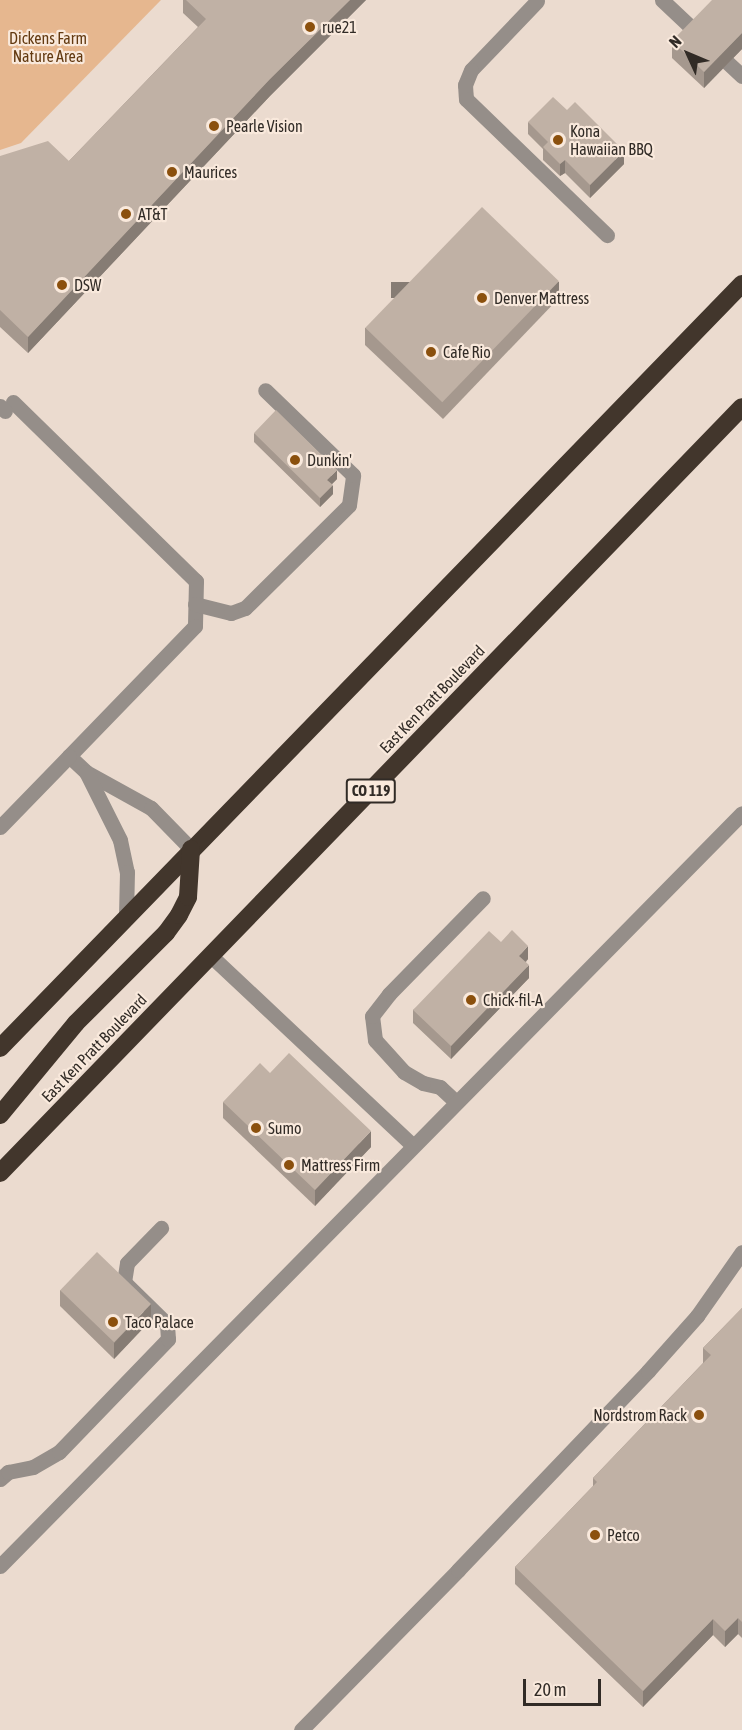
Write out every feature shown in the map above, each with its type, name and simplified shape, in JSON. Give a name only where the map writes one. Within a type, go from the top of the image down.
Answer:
[{"type":"highway","points":[[0,1048],[742,284]]},
{"type":"highway","name":"East Ken Pratt Boulevard","points":[[0,1173],[742,407]]},
{"type":"highway","points":[[0,1115],[76,1023],[166,933],[179,915],[188,897],[191,849]]},
{"type":"lane","points":[[662,0],[696,33]]},
{"type":"lane","points":[[537,1],[471,70],[465,85],[466,99],[607,235]]},
{"type":"lane","points":[[728,63],[742,76]]},
{"type":"lane","points":[[195,604],[231,613],[245,608],[349,504],[353,475],[265,390]]},
{"type":"lane","points":[[0,827],[195,626],[196,581],[6,406]]},
{"type":"lane","points":[[69,756],[86,772],[151,808],[191,849]]},
{"type":"lane","points":[[86,772],[120,840],[127,872],[126,917]]},
{"type":"lane","points":[[0,1566],[742,813]]},
{"type":"lane","points":[[456,1102],[440,1087],[423,1083],[404,1072],[375,1040],[372,1016],[389,994],[483,898]]},
{"type":"lane","points":[[211,956],[413,1146]]},
{"type":"lane","points":[[0,1479],[8,1472],[33,1467],[59,1452],[168,1339],[167,1324],[124,1282],[127,1263],[161,1228]]},
{"type":"lane","points":[[301,1730],[648,1371],[698,1316],[742,1252]]},
{"type":"green space","name":"Dickens Farm Nature Area","points":[[0,0],[161,0],[21,143],[0,150]]},
{"type":"building","points":[[186,0],[350,0],[270,79],[28,337],[0,310],[0,156],[48,141],[69,161],[206,19]]},
{"type":"building","points":[[712,0],[742,0],[742,33],[704,72],[672,41]]},
{"type":"building","points":[[553,97],[567,110],[575,102],[624,151],[590,185],[565,160],[560,164],[543,147],[548,142],[528,122]]},
{"type":"building","points":[[482,207],[559,281],[442,402],[365,328]]},
{"type":"building","name":"Dunkin'","points":[[276,410],[337,470],[327,480],[333,485],[320,498],[254,433]]},
{"type":"building","name":"Chick-fil-A","points":[[512,930],[528,946],[519,956],[529,965],[451,1046],[413,1010],[489,931],[501,942]]},
{"type":"building","points":[[289,1053],[371,1131],[315,1190],[223,1102],[260,1063],[270,1073]]},
{"type":"building","points":[[97,1252],[151,1304],[114,1342],[60,1290]]},
{"type":"building","points":[[742,1308],[742,1622],[738,1618],[725,1631],[713,1619],[643,1691],[515,1567],[597,1482],[593,1478],[711,1355],[703,1348]]},
{"type":"place","name":"rue21","points":[[310,27]]},
{"type":"place","name":"Pearle Vision","points":[[214,126]]},
{"type":"place","name":"Kona Hawaiian BBQ","points":[[558,140]]},
{"type":"place","name":"Maurices","points":[[172,172]]},
{"type":"place","name":"AT&T","points":[[126,214]]},
{"type":"place","name":"DSW","points":[[62,285]]},
{"type":"place","name":"Denver Mattress","points":[[482,298]]},
{"type":"place","name":"Cafe Rio","points":[[431,352]]},
{"type":"place","name":"Dunkin'","points":[[295,460]]},
{"type":"place","name":"Chick-fil-A","points":[[471,1000]]},
{"type":"place","name":"Sumo","points":[[256,1128]]},
{"type":"place","name":"Mattress Firm","points":[[289,1165]]},
{"type":"place","name":"Taco Palace","points":[[113,1322]]},
{"type":"place","name":"Nordstrom Rack","points":[[699,1415]]},
{"type":"place","name":"Petco","points":[[595,1535]]}]
